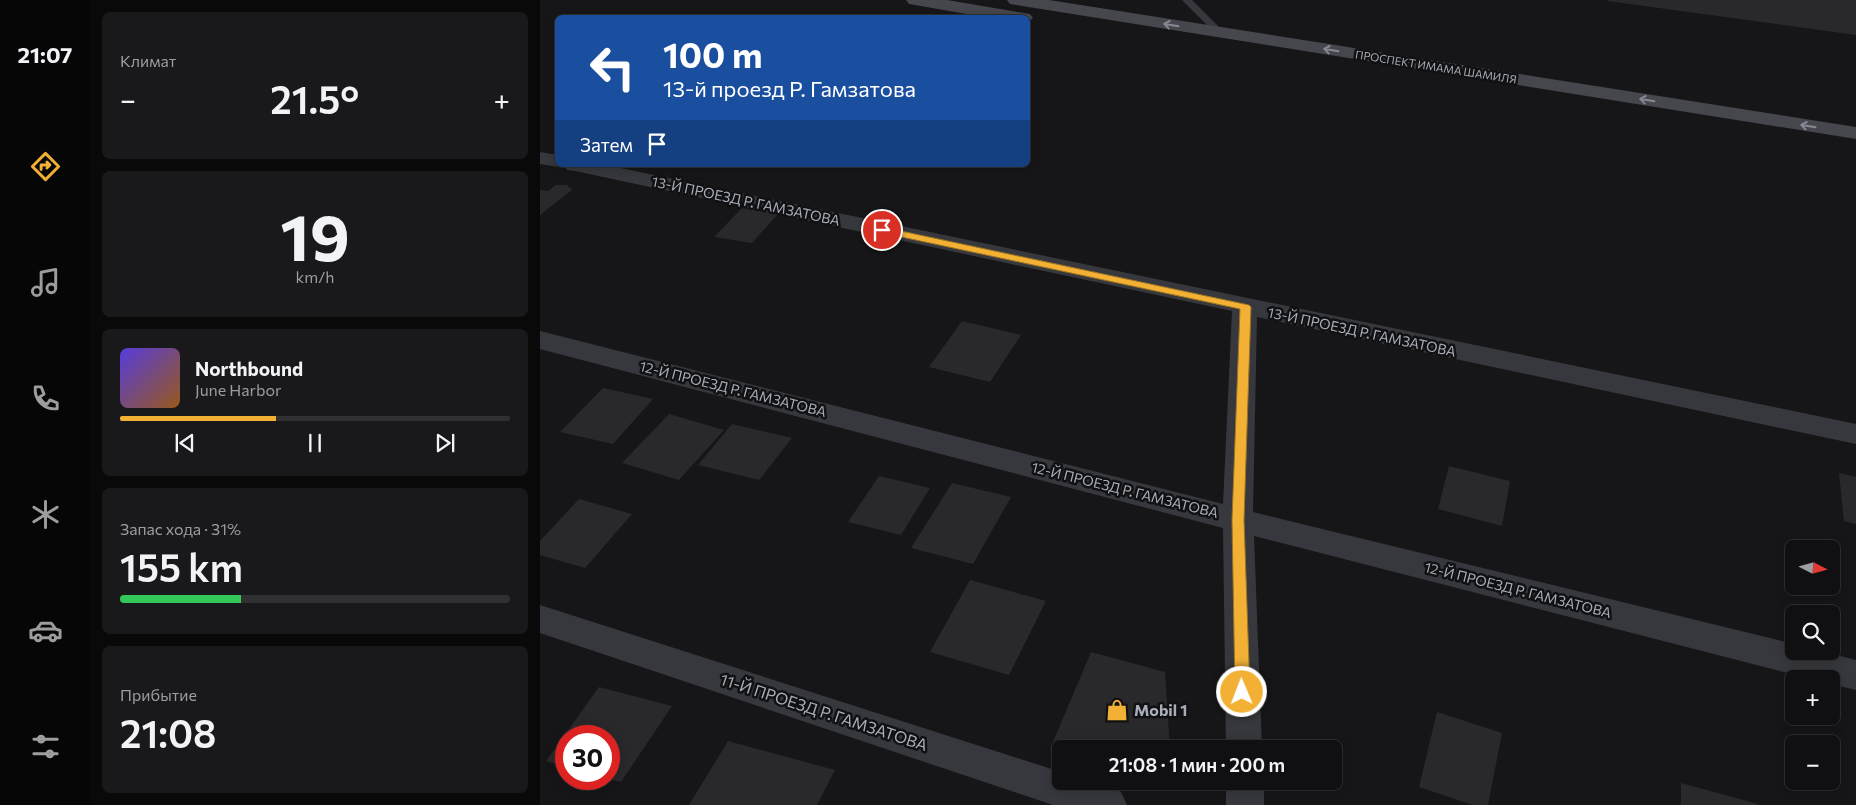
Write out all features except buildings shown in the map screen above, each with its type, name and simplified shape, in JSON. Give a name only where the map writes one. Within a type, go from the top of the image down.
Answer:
[{"type":"main road","name":"ПРОСПЕКТ ИМАМА ШАМИЛЯ","points":[[915,0],[1008,15]]},
{"type":"main road","name":"ПРОСПЕКТ ИМАМА ШАМИЛЯ","points":[[1016,0],[1856,133]]},
{"type":"main road","name":"ПРОСПЕКТ ИМАМА ШАМИЛЯ","points":[[1030,19],[1856,150]]},
{"type":"street","points":[[540,158],[555,160]]},
{"type":"street","name":"13-Й ПРОЕЗД Р. ГАМЗАТОВА","points":[[584,167],[1856,434]]},
{"type":"street","points":[[1244,740],[1238,520],[1246,307]]},
{"type":"street","name":"12-Й ПРОЕЗД Р. ГАМЗАТОВА","points":[[540,340],[1238,520],[1856,674]]},
{"type":"street","name":"11-Й ПРОЕЗД Р. ГАМЗАТОВА","points":[[540,619],[1108,805]]},
{"type":"street","points":[[1244,790],[1245,805]]},
{"type":"lane","points":[[1186,0],[1219,32]]},
{"type":"place","name":"Mobil 1","points":[[1117,710]]},
{"type":"route","points":[[882,230],[1246,307],[1238,520],[1242,692]]}]
